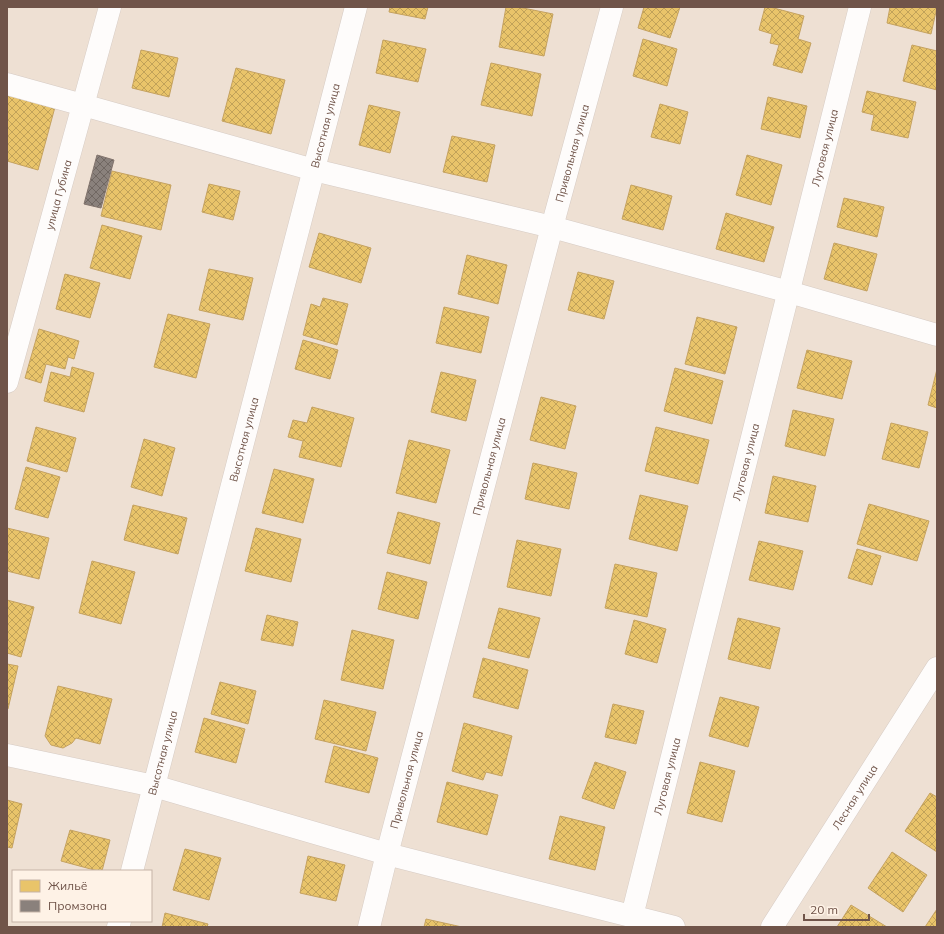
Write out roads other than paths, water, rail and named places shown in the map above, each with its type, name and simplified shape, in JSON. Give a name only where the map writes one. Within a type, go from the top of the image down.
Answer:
[{"type":"street","name":"улица Губина","points":[[7,382],[110,7]]},
{"type":"street","name":"Высотная улица","points":[[132,870],[356,7]]},
{"type":"street","name":"Привольная улица","points":[[369,927],[552,227],[612,7]]},
{"type":"street","name":"Луговая улица","points":[[632,916],[860,7]]},
{"type":"street","points":[[7,84],[314,170],[552,227],[789,292],[937,335]]},
{"type":"street","name":"Лесная улица","points":[[772,927],[937,668]]},
{"type":"street","points":[[7,755],[154,786],[387,854],[674,927]]}]
